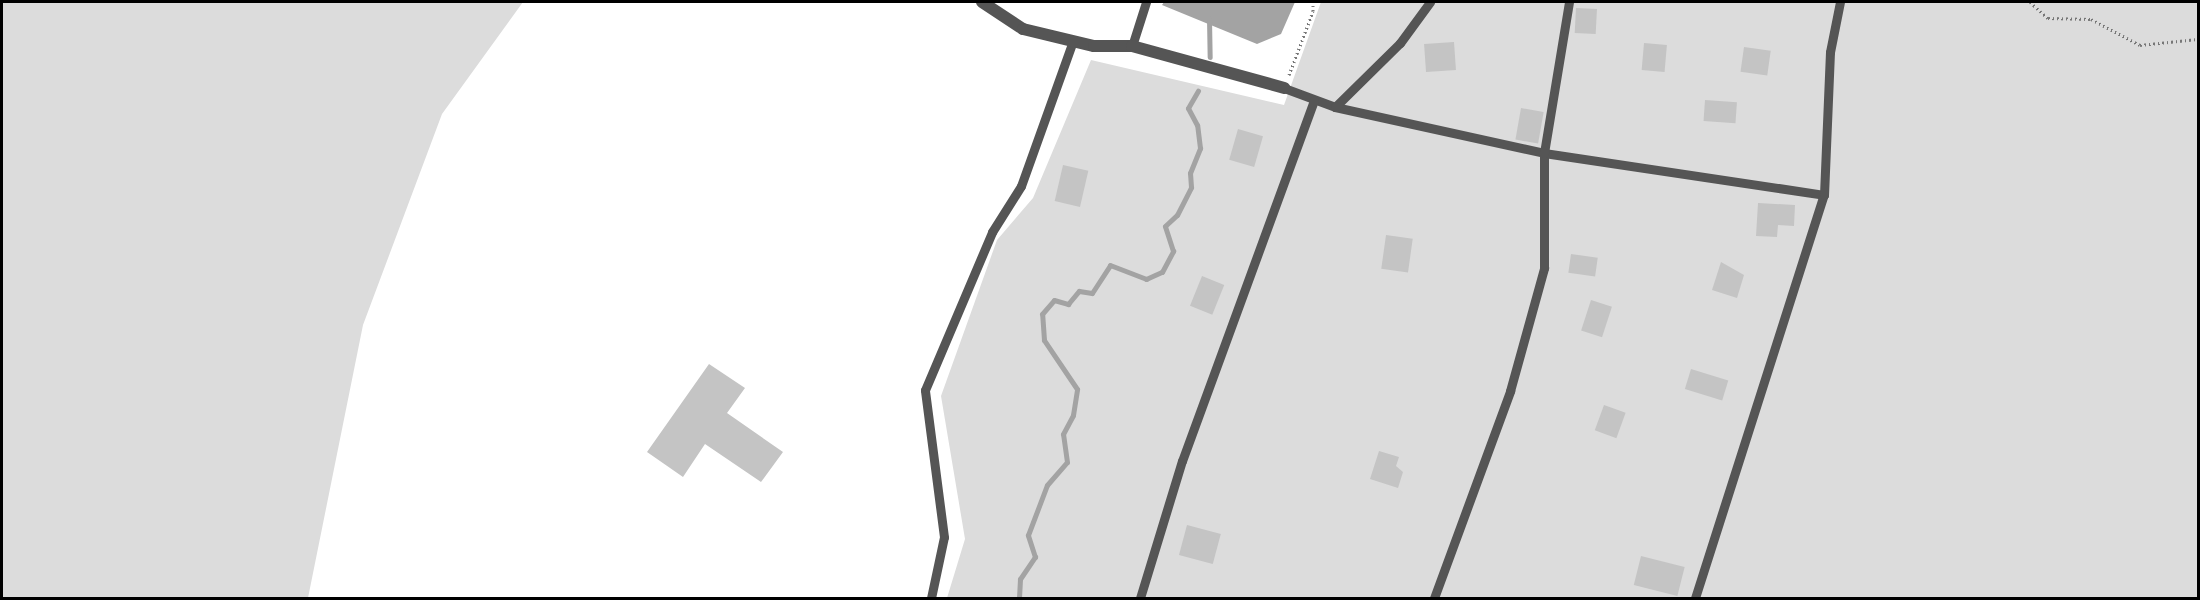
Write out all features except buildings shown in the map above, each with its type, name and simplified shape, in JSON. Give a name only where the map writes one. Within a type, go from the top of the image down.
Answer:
[{"type":"street","points":[[982,2],[1023,29],[1094,46],[1132,46],[1284,88]]},
{"type":"lane","points":[[1132,46],[1146,2]]},
{"type":"lane","points":[[1335,107],[1400,44],[1430,2]]},
{"type":"lane","points":[[1434,598],[1510,391],[1544,268],[1544,153],[1569,2]]},
{"type":"lane","points":[[1695,598],[1824,195],[1830,52],[1840,2]]},
{"type":"lane","points":[[931,598],[944,537],[925,390],[992,232],[1021,186],[1073,41]]},
{"type":"lane","points":[[1284,88],[1335,107],[1544,153],[1824,195]]},
{"type":"lane","points":[[1140,598],[1182,461],[1314,100]]},
{"type":"path","points":[[1284,88],[1313,11],[1313,2]]},
{"type":"path","points":[[2030,2],[2048,18],[2091,19],[2140,45],[2199,39]]},
{"type":"shaded area","points":[[2,2],[523,2],[442,114],[363,325],[308,598],[2,598]]},
{"type":"shaded area","points":[[1164,2],[1295,2],[1281,34],[1257,44],[1162,5]]},
{"type":"shaded area","points":[[1321,2],[2198,2],[2198,598],[947,598],[965,539],[941,396],[997,240],[1033,198],[1091,60],[1284,105]]},
{"type":"waterway","points":[[1209,18],[1210,57]]},
{"type":"waterway","points":[[1019,598],[1020,579],[1035,557],[1028,535],[1047,485],[1067,462],[1063,434],[1073,415],[1077,389],[1044,340],[1042,314],[1054,300],[1068,304],[1079,291],[1092,293],[1110,265],[1146,279],[1162,272],[1173,251],[1165,226],[1177,215],[1191,187],[1190,173],[1200,148],[1197,125],[1188,108],[1198,91]]}]
